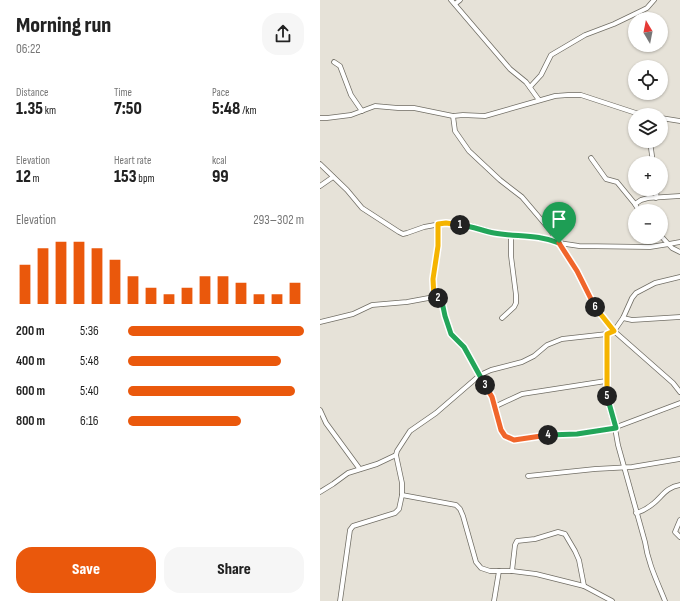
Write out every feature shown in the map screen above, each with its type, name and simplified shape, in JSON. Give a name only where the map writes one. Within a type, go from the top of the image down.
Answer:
[{"type":"street","points":[[451,0],[510,68],[520,76],[539,100]]},
{"type":"street","points":[[455,4],[460,0]]},
{"type":"street","points":[[530,88],[541,75],[551,55],[585,35],[614,24],[647,8],[654,0]]},
{"type":"street","points":[[334,62],[340,66],[350,95],[362,111]]},
{"type":"street","points":[[320,118],[337,117],[375,106],[398,108],[407,107],[453,116],[485,116],[555,96],[581,95],[628,110]]},
{"type":"street","points":[[453,116],[455,131],[469,151],[500,180],[522,197],[542,220],[577,271],[596,308],[614,331],[673,383],[680,392]]},
{"type":"street","points":[[668,119],[680,121]]},
{"type":"street","points":[[591,158],[606,179],[617,182],[635,204],[641,200],[680,196]]},
{"type":"street","points":[[320,164],[347,190],[362,208],[403,234],[424,227],[446,223],[471,226],[494,233],[541,237],[559,243],[579,246],[650,247],[680,242]]},
{"type":"street","points":[[320,186],[333,177]]},
{"type":"street","points":[[434,297],[433,279],[438,246],[438,224]]},
{"type":"street","points":[[502,318],[514,307],[516,303],[511,256],[511,235]]},
{"type":"street","points":[[669,244],[680,252]]},
{"type":"street","points":[[340,601],[350,530],[354,526],[395,513],[399,509],[402,495],[402,483],[396,455],[397,451],[410,432],[436,413],[480,375],[491,370],[522,362],[534,356],[547,345],[562,339],[578,336],[607,334],[614,331],[623,318],[632,298],[636,293],[655,283],[680,277]]},
{"type":"street","points":[[320,322],[353,314],[372,305],[407,302],[434,297],[440,299],[451,334],[464,347],[492,397],[501,430],[505,436],[514,440],[549,434],[577,434],[616,428],[680,403]]},
{"type":"street","points":[[623,318],[632,320],[680,317]]},
{"type":"street","points":[[607,334],[607,398],[616,428],[623,468],[649,561],[665,601]]},
{"type":"street","points":[[494,407],[522,394],[606,381]]},
{"type":"street","points":[[320,410],[326,423],[359,468]]},
{"type":"street","points":[[320,492],[334,484],[348,472],[377,464],[396,455]]},
{"type":"street","points":[[528,476],[595,468],[623,468],[680,459]]},
{"type":"street","points":[[636,513],[645,510],[672,486],[680,485]]},
{"type":"street","points":[[402,495],[456,505],[463,516],[476,562],[481,568],[490,571],[512,571],[536,574],[584,586],[612,601]]},
{"type":"street","points":[[680,520],[675,532],[680,537]]},
{"type":"street","points":[[512,571],[515,545],[517,541],[562,532],[565,534],[575,551],[582,570],[584,586]]},
{"type":"street","points":[[494,601],[499,571]]},
{"type":"route","points":[[446,223],[471,226],[494,233],[541,237],[559,243],[577,271],[596,308],[614,331],[607,334],[608,369],[606,381],[607,398],[616,428],[577,434],[549,434],[514,440],[508,439],[501,430],[492,397],[464,347],[451,334],[442,302],[440,299],[434,297],[433,279],[438,252],[438,224],[446,223]]}]
